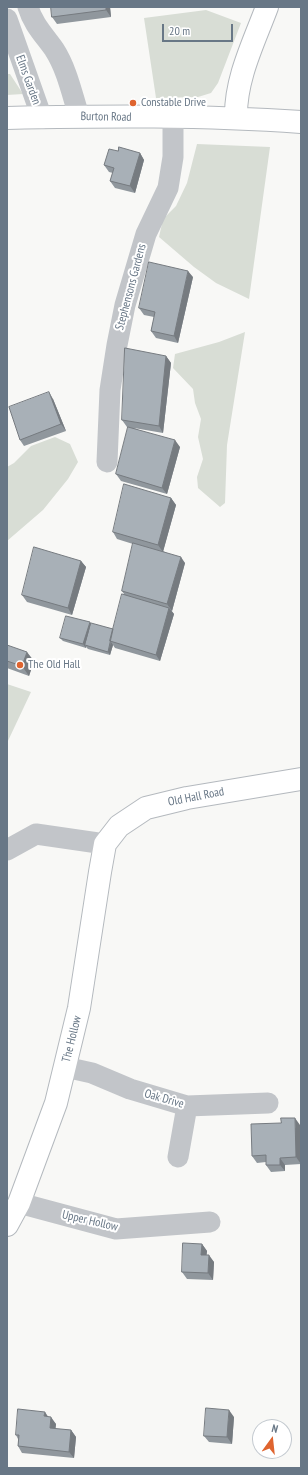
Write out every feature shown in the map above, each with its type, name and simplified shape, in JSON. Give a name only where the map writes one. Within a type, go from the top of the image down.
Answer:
[{"type":"street","points":[[28,7],[31,17],[54,50],[64,70],[79,116]]},
{"type":"street","points":[[236,118],[236,102],[246,61],[267,7]]},
{"type":"street","name":"Elms Garden","points":[[7,19],[42,118]]},
{"type":"street","name":"Burton Road","points":[[7,118],[79,116],[236,118],[301,122]]},
{"type":"street","name":"Stephensons Gardens","points":[[107,462],[110,390],[117,344],[125,305],[146,234],[168,188],[173,157],[173,118]]},
{"type":"street","name":"Old Hall Road","points":[[105,844],[119,826],[146,808],[187,798],[301,779]]},
{"type":"street","points":[[7,850],[36,834],[105,844]]},
{"type":"street","name":"The Hollow","points":[[7,1225],[19,1203],[56,1103],[79,1008],[105,844]]},
{"type":"street","name":"Oak Drive","points":[[65,1067],[92,1073],[130,1089],[187,1106],[268,1103]]},
{"type":"street","points":[[178,1157],[187,1106]]},
{"type":"street","name":"Upper Hollow","points":[[19,1203],[116,1229],[210,1222]]},
{"type":"shaded area","points":[[206,10],[241,23],[218,83],[211,93],[198,97],[156,98],[144,18]]},
{"type":"shaded area","points":[[7,74],[10,74],[23,94],[7,95]]},
{"type":"shaded area","points":[[197,144],[270,147],[249,299],[216,283],[194,267],[159,237],[163,219],[176,206],[187,183]]},
{"type":"shaded area","points":[[245,332],[227,445],[225,503],[220,507],[198,488],[197,477],[203,459],[198,437],[201,419],[195,403],[193,389],[173,368],[175,354],[219,342]]},
{"type":"shaded area","points":[[55,437],[70,444],[78,462],[68,479],[43,510],[7,541],[7,467],[14,463],[31,446]]},
{"type":"shaded area","points":[[7,684],[31,692],[7,743]]},
{"type":"building","points":[[51,7],[106,7],[106,10],[52,17]]},
{"type":"building","points":[[119,147],[140,153],[130,186],[110,181],[114,168],[104,165],[109,149],[118,151]]},
{"type":"building","points":[[149,262],[188,271],[174,336],[151,331],[155,312],[139,308]]},
{"type":"building","points":[[125,348],[166,356],[159,426],[122,420]]},
{"type":"building","points":[[49,392],[61,424],[20,440],[9,407]]},
{"type":"building","points":[[128,427],[175,440],[162,488],[116,474]]},
{"type":"building","points":[[124,484],[171,498],[158,545],[113,532]]},
{"type":"building","points":[[133,543],[181,557],[167,604],[122,591]]},
{"type":"building","points":[[34,547],[81,561],[68,608],[22,595]]},
{"type":"building","points":[[122,594],[169,608],[156,655],[110,641]]},
{"type":"building","points":[[66,616],[90,622],[83,644],[60,638]]},
{"type":"building","points":[[91,623],[113,629],[108,652],[85,645]]},
{"type":"building","points":[[7,645],[27,652],[22,666],[7,661]]},
{"type":"building","points":[[281,1118],[295,1118],[296,1157],[280,1158],[280,1165],[266,1165],[266,1155],[252,1156],[251,1124],[281,1123]]},
{"type":"building","points":[[183,1243],[202,1244],[201,1255],[209,1255],[208,1273],[182,1272]]},
{"type":"building","points":[[206,1408],[229,1410],[227,1437],[204,1436]]},
{"type":"building","points":[[18,1409],[45,1412],[44,1416],[51,1417],[50,1428],[71,1430],[69,1452],[18,1446],[19,1435],[16,1435]]},
{"type":"place","name":"Constable Drive","points":[[133,103]]},
{"type":"place","name":"The Old Hall","points":[[20,665]]}]
